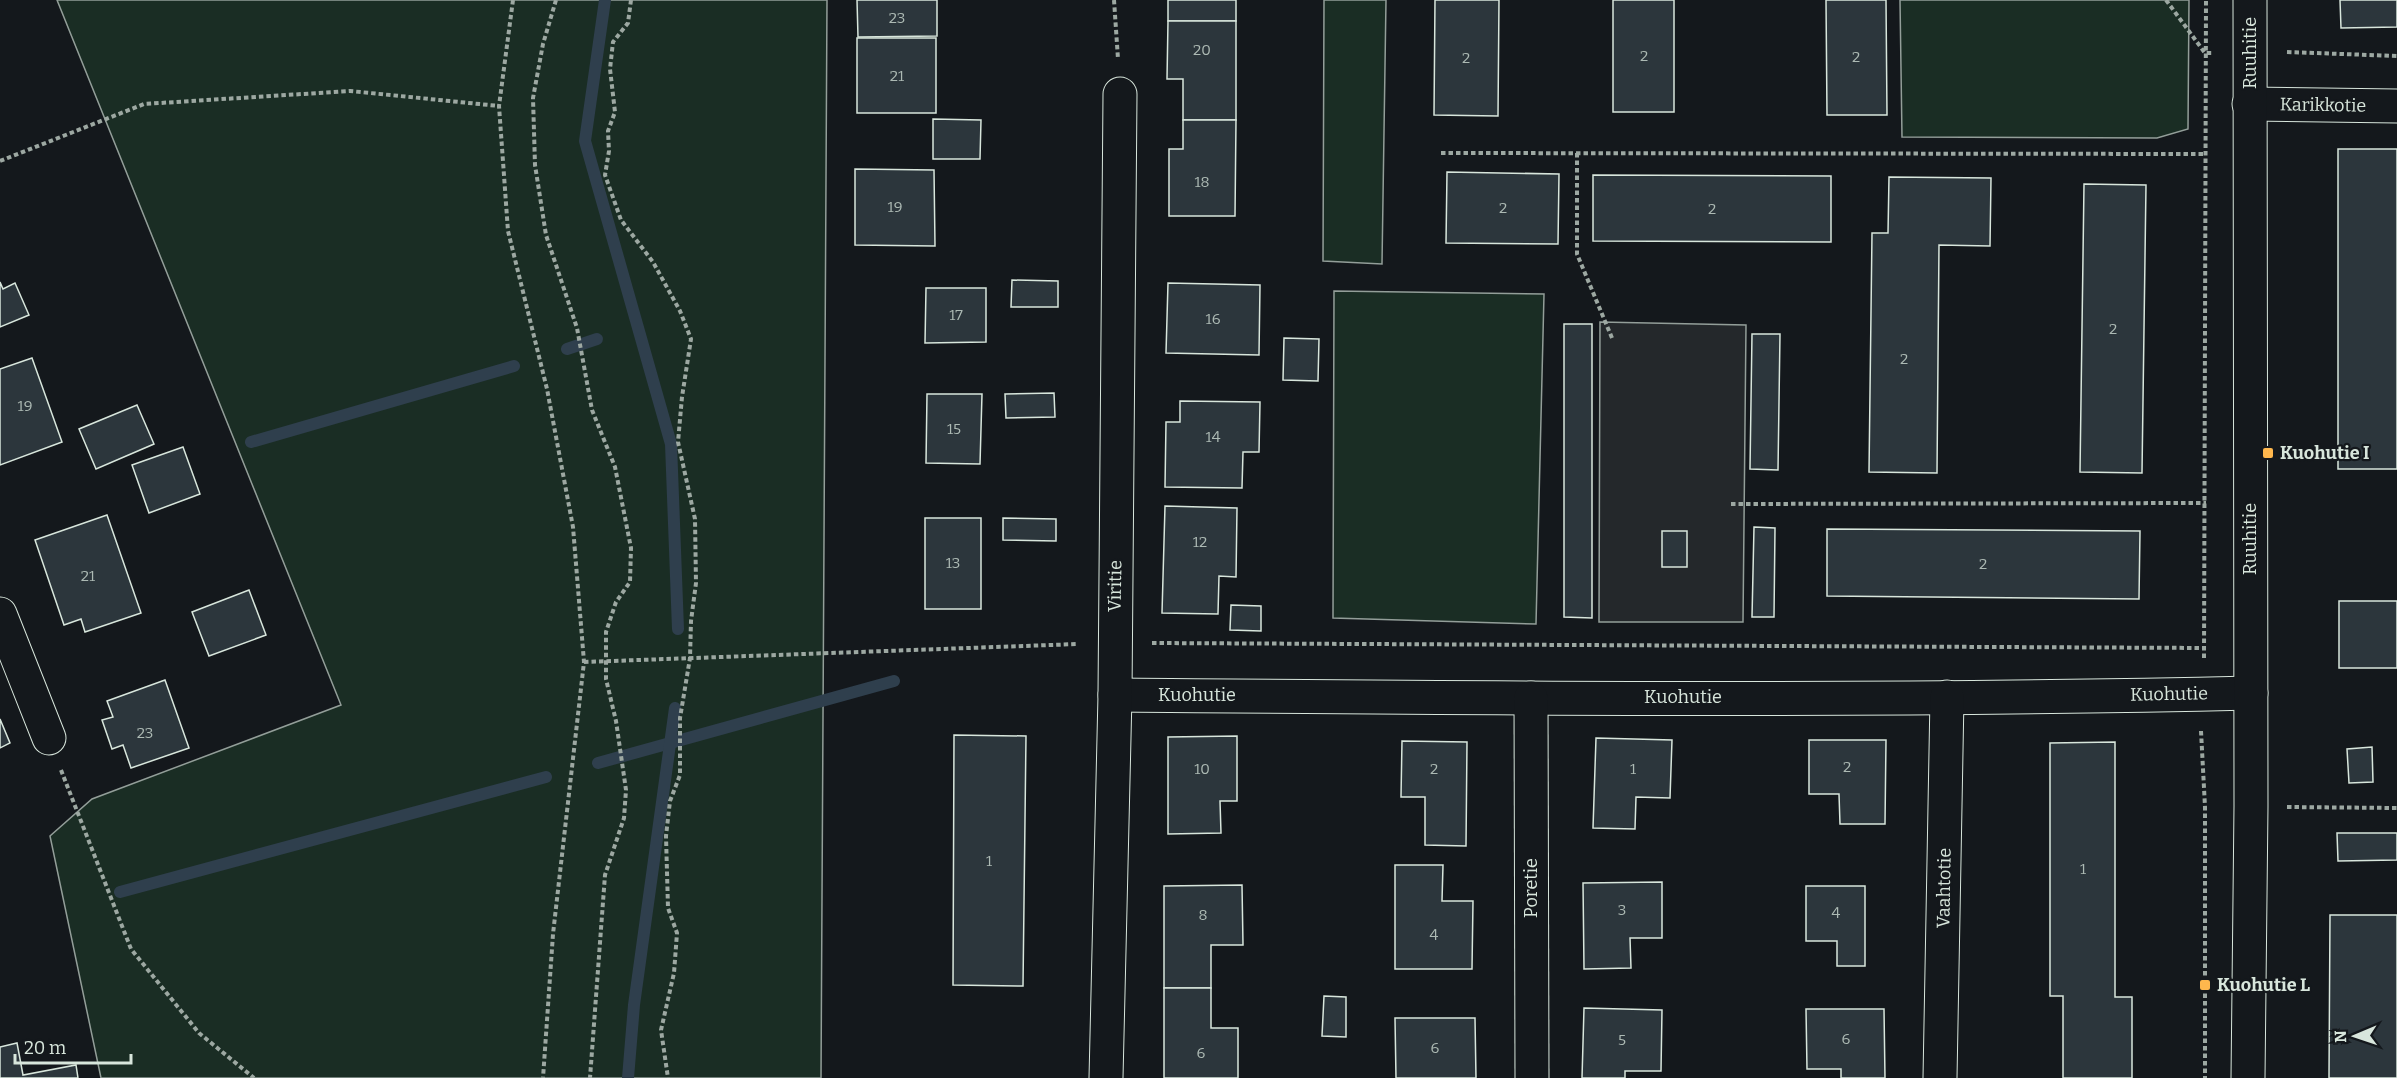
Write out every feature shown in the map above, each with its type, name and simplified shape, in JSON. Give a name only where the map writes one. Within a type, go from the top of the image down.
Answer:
[{"type":"street","name":"Ruuhitie","points":[[2248,1078],[2252,806],[2250,0]]},
{"type":"street","name":"Viritie","points":[[1106,1078],[1115,695],[1120,94]]},
{"type":"street","name":"Karikkotie","points":[[2249,104],[2397,106]]},
{"type":"street","points":[[0,614],[49,738]]},
{"type":"street","name":"Kuohutie","points":[[1115,695],[1531,698],[1947,697],[2251,693]]},
{"type":"street","name":"Vaahtotie","points":[[1940,1078],[1947,697]]},
{"type":"street","name":"Poretie","points":[[1531,698],[1532,1078]]},
{"type":"path","points":[[513,0],[499,106],[508,231],[547,389],[573,527],[584,662],[553,934],[543,1078]]},
{"type":"path","points":[[556,0],[543,44],[533,98],[536,165],[546,235],[577,328],[592,410],[615,467],[631,548],[630,582],[616,602],[606,632],[606,679],[616,721],[626,790],[624,819],[605,874],[590,1078]]},
{"type":"path","points":[[631,0],[628,23],[613,42],[610,69],[615,112],[608,131],[609,151],[605,175],[621,220],[653,262],[680,311],[692,339],[682,397],[678,442],[694,519],[696,584],[691,621],[690,658],[680,718],[680,775],[670,801],[666,836],[668,909],[677,933],[674,973],[661,1030],[668,1078]]},
{"type":"path","points":[[1114,0],[1120,94]]},
{"type":"path","points":[[2205,1078],[2205,807],[2199,694],[2206,648],[2206,0]]},
{"type":"path","points":[[0,161],[144,104],[350,91],[499,106]]},
{"type":"path","points":[[1441,153],[2205,154]]},
{"type":"path","points":[[1577,153],[1577,254],[1612,338]]},
{"type":"path","points":[[1731,504],[2205,504]]},
{"type":"path","points":[[584,662],[1114,643],[2206,648]]},
{"type":"path","points":[[49,738],[131,949],[198,1033],[254,1078]]},
{"type":"path","points":[[2205,807],[2397,808]]},
{"type":"green space","points":[[57,0],[827,0],[821,1078],[101,1078],[50,836],[92,799],[341,705]]},
{"type":"green space","points":[[1324,0],[1386,0],[1382,264],[1323,261]]},
{"type":"green space","points":[[1900,0],[2189,0],[2188,129],[2157,138],[1902,137]]},
{"type":"green space","points":[[1334,291],[1544,294],[1536,624],[1333,618]]},
{"type":"shaded area","points":[[1600,322],[1746,325],[1743,622],[1599,622]]},
{"type":"building","points":[[857,0],[937,0],[937,36],[858,37]]},
{"type":"building","points":[[1168,0],[1236,0],[1236,21],[1168,21]]},
{"type":"building","points":[[1435,0],[1499,0],[1498,116],[1434,115]]},
{"type":"building","points":[[1613,0],[1674,0],[1674,112],[1613,112]]},
{"type":"building","points":[[1826,0],[1886,0],[1887,115],[1827,115]]},
{"type":"building","points":[[2340,0],[2397,0],[2397,27],[2341,28]]},
{"type":"building","points":[[1168,21],[1236,21],[1236,120],[1183,120],[1183,79],[1167,79]]},
{"type":"building","points":[[857,38],[936,38],[936,113],[857,113]]},
{"type":"building","points":[[933,119],[981,120],[980,159],[933,159]]},
{"type":"building","points":[[1183,120],[1236,120],[1235,216],[1169,216],[1169,149],[1183,149]]},
{"type":"building","points":[[2338,149],[2397,149],[2397,469],[2338,469]]},
{"type":"building","points":[[855,169],[934,170],[935,246],[855,245]]},
{"type":"building","points":[[1447,172],[1559,174],[1558,244],[1446,243]]},
{"type":"building","points":[[1593,175],[1831,176],[1831,242],[1593,241]]},
{"type":"building","points":[[1889,177],[1991,178],[1990,246],[1939,245],[1937,473],[1869,472],[1872,233],[1888,233]]},
{"type":"building","points":[[2084,184],[2146,185],[2142,473],[2080,472]]},
{"type":"building","points":[[1012,280],[1058,281],[1058,307],[1011,307]]},
{"type":"building","points":[[0,282],[3,289],[15,283],[29,315],[0,327]]},
{"type":"building","points":[[1168,283],[1260,285],[1259,355],[1166,353]]},
{"type":"building","points":[[926,288],[986,288],[986,342],[925,343]]},
{"type":"building","points":[[1564,324],[1592,324],[1592,618],[1564,617]]},
{"type":"building","points":[[1752,334],[1780,334],[1778,470],[1750,469]]},
{"type":"building","points":[[1284,338],[1319,339],[1318,381],[1283,380]]},
{"type":"building","points":[[32,358],[62,442],[0,465],[0,369]]},
{"type":"building","points":[[1054,393],[1055,417],[1006,418],[1005,394]]},
{"type":"building","points":[[927,394],[982,394],[980,464],[926,463]]},
{"type":"building","points":[[1180,401],[1260,402],[1259,452],[1243,452],[1242,488],[1165,487],[1166,422],[1180,422]]},
{"type":"building","points":[[137,405],[154,444],[96,469],[79,429]]},
{"type":"building","points":[[183,447],[200,494],[149,513],[132,465]]},
{"type":"building","points":[[1165,506],[1237,508],[1236,577],[1219,576],[1218,614],[1162,613]]},
{"type":"building","points":[[107,515],[141,613],[85,632],[81,619],[64,625],[35,540]]},
{"type":"building","points":[[925,518],[981,518],[981,609],[925,609]]},
{"type":"building","points":[[1003,518],[1056,519],[1056,541],[1003,540]]},
{"type":"building","points":[[1754,527],[1775,528],[1774,617],[1752,617]]},
{"type":"building","points":[[1827,529],[2140,531],[2139,599],[1827,596]]},
{"type":"building","points":[[1662,531],[1687,531],[1687,567],[1662,567]]},
{"type":"building","points":[[249,590],[266,635],[209,656],[192,612]]},
{"type":"building","points":[[2339,601],[2397,601],[2397,668],[2339,668]]},
{"type":"building","points":[[1231,605],[1261,606],[1261,631],[1230,630]]},
{"type":"building","points":[[165,680],[189,748],[131,768],[123,745],[112,749],[102,720],[113,717],[107,701]]},
{"type":"building","points":[[0,719],[10,743],[0,748]]},
{"type":"building","points":[[954,735],[1026,736],[1023,986],[953,985]]},
{"type":"building","points":[[1237,736],[1237,801],[1220,801],[1221,833],[1168,834],[1168,737]]},
{"type":"building","points":[[1596,738],[1672,740],[1670,798],[1636,797],[1635,829],[1593,828]]},
{"type":"building","points":[[1809,740],[1886,740],[1885,824],[1840,824],[1839,794],[1809,794]]},
{"type":"building","points":[[1402,741],[1467,742],[1466,846],[1425,845],[1425,797],[1401,797]]},
{"type":"building","points":[[2115,742],[2115,997],[2132,997],[2132,1078],[2063,1078],[2063,996],[2050,996],[2050,743]]},
{"type":"building","points":[[2372,747],[2373,782],[2349,783],[2347,749]]},
{"type":"building","points":[[2337,833],[2397,833],[2397,860],[2338,861]]},
{"type":"building","points":[[1395,865],[1443,865],[1442,901],[1473,901],[1472,969],[1395,969]]},
{"type":"building","points":[[1662,882],[1662,938],[1630,938],[1631,968],[1584,969],[1583,883]]},
{"type":"building","points":[[1242,885],[1243,945],[1211,945],[1211,988],[1164,988],[1164,886]]},
{"type":"building","points":[[1806,886],[1865,886],[1865,966],[1837,966],[1837,941],[1806,941]]},
{"type":"building","points":[[2330,915],[2397,915],[2397,1078],[2329,1078]]},
{"type":"building","points":[[1164,988],[1211,988],[1211,1028],[1238,1028],[1238,1078],[1164,1078]]},
{"type":"building","points":[[1324,996],[1346,997],[1346,1037],[1322,1036]]},
{"type":"building","points":[[1584,1008],[1662,1010],[1661,1071],[1625,1071],[1625,1078],[1582,1078]]},
{"type":"building","points":[[1806,1009],[1884,1009],[1885,1078],[1841,1078],[1841,1069],[1807,1069]]},
{"type":"building","points":[[1395,1018],[1475,1018],[1476,1078],[1396,1078]]},
{"type":"building","points":[[17,1043],[23,1075],[76,1065],[78,1078],[0,1078],[0,1047]]},
{"type":"waterway","points":[[605,0],[585,141],[671,444],[678,629]]},
{"type":"waterway","points":[[567,349],[597,339]]},
{"type":"waterway","points":[[251,442],[514,366]]},
{"type":"waterway","points":[[598,763],[894,681]]},
{"type":"waterway","points":[[628,1078],[634,1005],[675,708]]},
{"type":"waterway","points":[[120,892],[546,777]]},
{"type":"place","name":"Kuohutie I","points":[[2268,453]]},
{"type":"place","name":"Kuohutie L","points":[[2205,985]]}]
